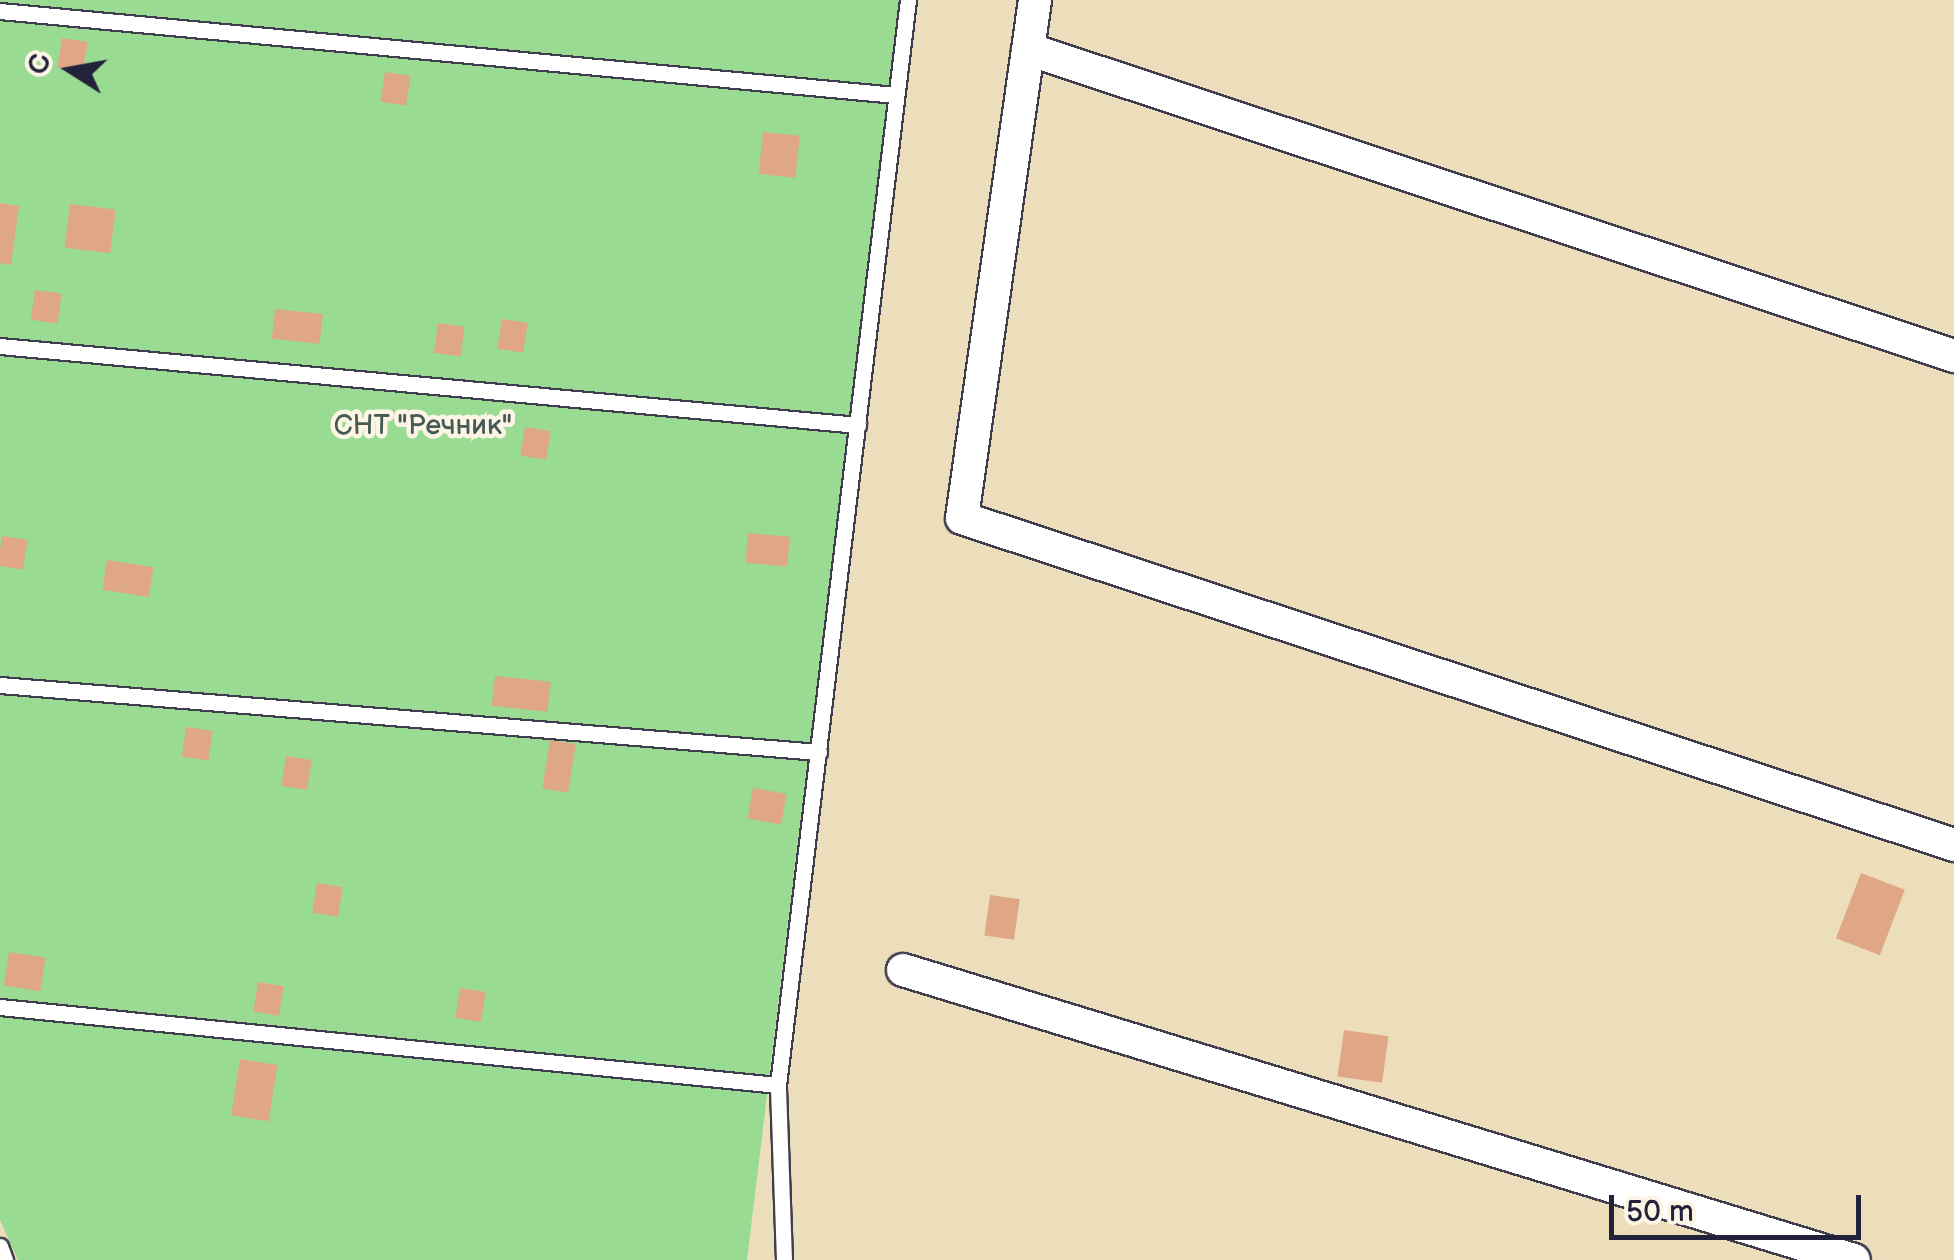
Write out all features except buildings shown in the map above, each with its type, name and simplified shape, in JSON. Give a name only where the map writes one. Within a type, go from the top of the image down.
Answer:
[{"type":"street","points":[[1035,0],[962,518],[1954,844]]},
{"type":"street","points":[[1028,50],[1954,356]]},
{"type":"street","points":[[904,970],[1854,1260]]},
{"type":"lane","points":[[784,1260],[778,1085],[908,0]]},
{"type":"lane","points":[[0,11],[895,95]]},
{"type":"lane","points":[[0,346],[858,424]]},
{"type":"lane","points":[[0,685],[819,752]]},
{"type":"lane","points":[[0,1008],[778,1085]]},
{"type":"lane","points":[[0,1246],[5,1260]]},
{"type":"green space","name":"СНТ \"Речник\"","points":[[0,0],[900,0],[747,1260],[18,1260],[0,1220]]}]
